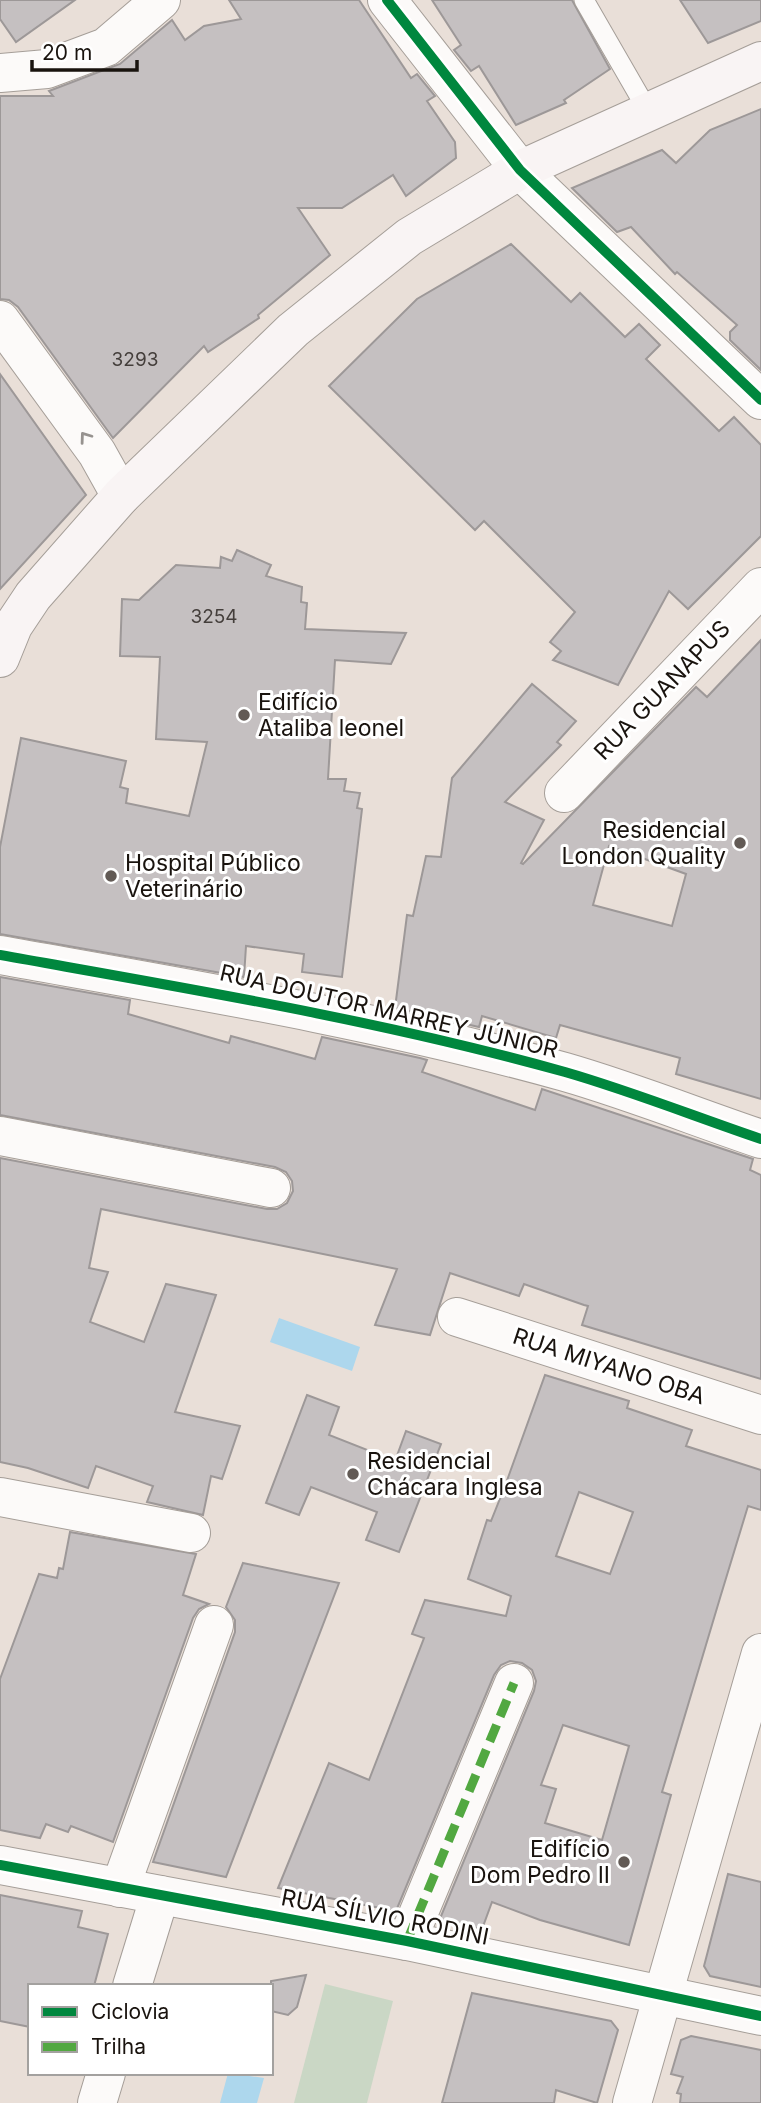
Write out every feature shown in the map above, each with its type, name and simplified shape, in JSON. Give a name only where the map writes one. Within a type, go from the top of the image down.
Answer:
[{"type":"main road","points":[[0,659],[13,626],[33,596],[121,496],[293,330],[409,237],[520,170],[761,61]]},
{"type":"street","points":[[0,73],[47,69],[106,47],[161,0]]},
{"type":"street","points":[[387,0],[520,170],[761,400]]},
{"type":"street","points":[[0,320],[97,453],[121,496]]},
{"type":"street","name":"RUA GUANAPUS","points":[[564,793],[761,587]]},
{"type":"street","name":"RUA DOUTOR MARREY JÚNIOR","points":[[0,955],[304,1009],[441,1041],[567,1073],[761,1139]]},
{"type":"street","points":[[0,1136],[271,1188]]},
{"type":"street","name":"RUA MIYANO OBA","points":[[457,1317],[761,1415]]},
{"type":"street","points":[[0,1497],[191,1533]]},
{"type":"street","points":[[120,1888],[214,1625]]},
{"type":"street","points":[[632,2103],[666,1996],[761,1653]]},
{"type":"street","points":[[407,1941],[514,1683]]},
{"type":"street","name":"RUA SÍLVIO RODINI","points":[[0,1865],[407,1941],[761,2016]]},
{"type":"street","points":[[133,1984],[160,1895]]},
{"type":"street","points":[[97,2103],[105,2075]]},
{"type":"lane","points":[[584,0],[648,111]]},
{"type":"green space","points":[[325,1984],[393,2001],[367,2103],[294,2103]]},
{"type":"water","points":[[279,1318],[360,1347],[352,1371],[270,1342]]},
{"type":"water","points":[[227,2075],[264,2078],[257,2103],[220,2103]]},
{"type":"building","points":[[0,0],[75,0],[16,42],[0,19]]},
{"type":"building","points":[[229,0],[359,0],[411,78],[417,74],[435,96],[427,101],[455,142],[456,158],[406,196],[393,175],[342,208],[298,208],[330,255],[258,315],[259,318],[208,352],[204,346],[113,438],[18,307],[9,300],[0,299],[0,96],[53,96],[49,91],[120,64],[172,20],[185,40],[204,26],[241,19]]},
{"type":"building","points":[[432,0],[572,0],[610,69],[564,100],[566,103],[516,125],[479,66],[471,71],[454,50],[461,45]]},
{"type":"building","points":[[680,0],[761,0],[761,21],[708,43]]},
{"type":"building","points":[[761,109],[761,370],[730,340],[730,332],[737,325],[677,272],[675,274],[631,227],[617,232],[572,188],[662,150],[676,163],[710,130]]},
{"type":"building","points":[[511,244],[571,302],[580,293],[625,337],[639,324],[660,345],[646,359],[719,431],[734,417],[761,445],[761,536],[688,609],[669,591],[618,685],[553,660],[561,651],[550,642],[575,612],[484,521],[475,530],[329,386],[417,299]]},
{"type":"building","points":[[0,374],[86,495],[0,589]]},
{"type":"building","points":[[237,550],[271,565],[266,576],[302,587],[301,602],[307,603],[305,629],[406,633],[391,664],[335,660],[328,779],[346,779],[344,791],[360,793],[357,808],[362,809],[342,977],[302,972],[304,954],[246,946],[244,977],[0,934],[0,847],[21,738],[126,761],[120,787],[128,789],[126,803],[189,816],[207,742],[156,739],[160,657],[120,656],[122,599],[139,600],[176,565],[220,568],[221,557],[232,561]]},
{"type":"building","points":[[761,640],[761,1099],[676,1074],[680,1058],[560,1025],[556,1038],[482,1016],[479,1027],[395,1008],[407,915],[413,916],[426,856],[441,857],[452,778],[532,684],[576,721],[557,742],[561,745],[505,802],[544,820],[521,863],[523,864],[696,687],[707,697]],"holes":[[[609,846],[686,874],[672,926],[593,905]]]},
{"type":"building","points":[[0,977],[130,1000],[128,1014],[229,1043],[231,1036],[315,1059],[322,1037],[420,1058],[427,1060],[422,1072],[535,1110],[542,1089],[753,1159],[750,1170],[761,1175],[761,1379],[582,1325],[588,1306],[524,1284],[519,1296],[450,1273],[430,1335],[375,1325],[397,1269],[101,1209],[89,1268],[108,1272],[90,1322],[144,1342],[166,1284],[216,1295],[175,1412],[240,1426],[222,1479],[211,1476],[203,1515],[147,1502],[153,1486],[96,1466],[88,1488],[28,1468],[0,1462],[0,1158],[267,1209],[277,1209],[287,1203],[293,1191],[292,1181],[286,1172],[275,1167],[0,1115]]},
{"type":"building","points":[[545,1375],[629,1401],[627,1408],[692,1430],[686,1446],[761,1470],[761,1510],[748,1506],[720,1598],[662,1792],[671,1795],[629,1945],[540,1920],[492,1902],[482,1929],[439,1921],[534,1691],[536,1681],[532,1670],[522,1663],[510,1661],[501,1665],[494,1675],[396,1911],[278,1888],[329,1763],[369,1780],[424,1638],[412,1634],[425,1600],[506,1616],[511,1596],[468,1579],[487,1520],[491,1521]],"holes":[[[579,1492],[633,1512],[610,1574],[556,1556]],[[563,1725],[629,1746],[602,1840],[545,1823],[556,1789],[541,1785]]]},
{"type":"building","name":"Residencial Chácara Inglesa","points":[[307,1395],[339,1407],[329,1435],[395,1461],[406,1431],[441,1444],[399,1552],[366,1540],[377,1512],[311,1487],[299,1515],[266,1503]]},
{"type":"building","points":[[70,1532],[196,1554],[183,1595],[209,1604],[199,1609],[193,1618],[113,1842],[71,1826],[68,1832],[46,1824],[40,1838],[0,1830],[0,1679],[39,1574],[57,1578],[59,1568],[63,1569]]},
{"type":"building","points":[[243,1563],[339,1583],[226,1877],[153,1862],[235,1632],[235,1620],[226,1607]]},
{"type":"building","points":[[728,1874],[761,1882],[761,1987],[710,1976],[704,1966]]},
{"type":"building","points":[[0,1895],[82,1911],[78,1927],[108,1934],[95,1984],[28,1984],[28,2027],[0,2021]]},
{"type":"building","points":[[306,1975],[297,2007],[288,2015],[273,2011],[271,1981]]},
{"type":"building","points":[[472,1993],[611,2021],[618,2030],[597,2103],[556,2090],[554,2103],[442,2103]]},
{"type":"building","points":[[691,2036],[761,2050],[761,2103],[680,2103],[681,2094],[677,2093],[683,2077],[671,2074],[681,2040]]},
{"type":"marked path","points":[[407,1941],[514,1683]]},
{"type":"cycle path","points":[[387,0],[520,170],[761,400]]},
{"type":"cycle path","points":[[0,955],[355,1021],[495,1053],[590,1079],[761,1139]]},
{"type":"cycle path","points":[[0,1865],[407,1941],[761,2016]]},
{"type":"place","name":"Edifício Ataliba leonel","points":[[244,715]]},
{"type":"place","name":"Residencial London Quality","points":[[740,843]]},
{"type":"place","name":"Hospital Público Veterinário","points":[[111,876]]},
{"type":"place","name":"Residencial Chácara Inglesa","points":[[353,1474]]},
{"type":"place","name":"Edifício Dom Pedro II","points":[[624,1862]]}]
